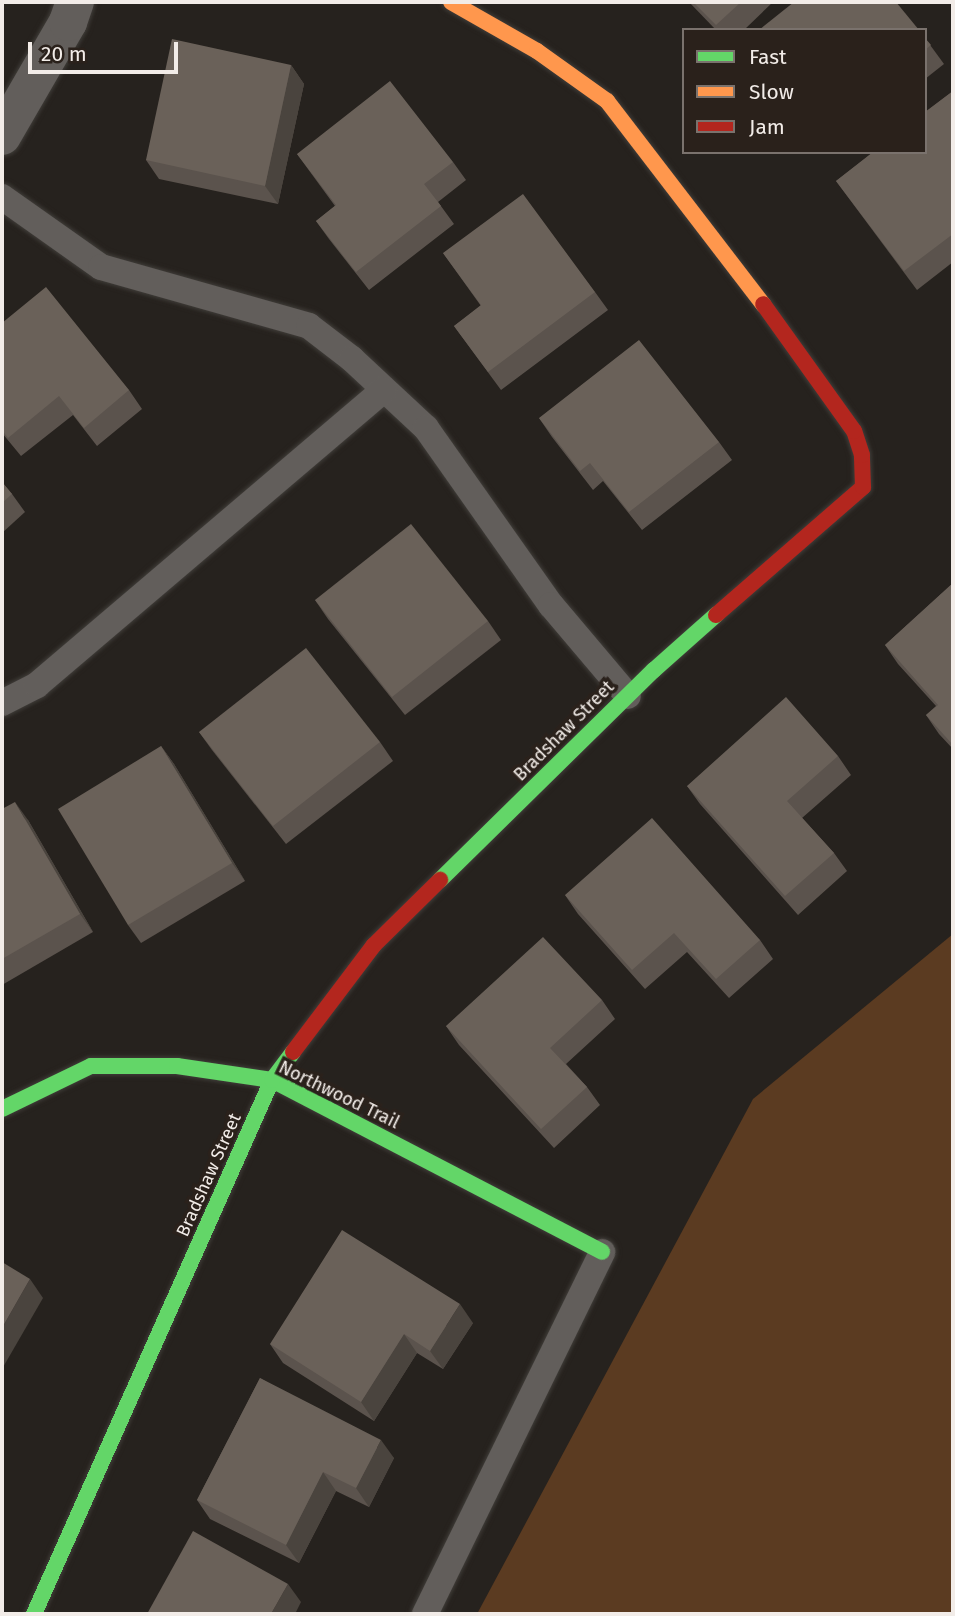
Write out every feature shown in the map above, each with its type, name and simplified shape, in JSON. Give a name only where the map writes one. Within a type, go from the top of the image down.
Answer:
[{"type":"street","points":[[2,136],[68,22],[75,2]]},
{"type":"street","name":"Bradshaw Street","points":[[34,1614],[272,1080],[374,945],[628,696],[863,487],[862,455],[854,430],[820,379],[607,101],[537,51],[451,2]]},
{"type":"street","name":"Northwood Trail","points":[[2,1109],[91,1066],[177,1066],[272,1080],[602,1252]]},
{"type":"lane","points":[[2,197],[101,267],[309,326],[426,428],[551,605],[628,696]]},
{"type":"lane","points":[[2,703],[37,685],[384,390]]},
{"type":"lane","points":[[425,1614],[602,1252]]},
{"type":"shaded area","points":[[953,934],[953,1614],[477,1614],[753,1099]]},
{"type":"building","points":[[693,2],[741,2],[716,25]]},
{"type":"building","points":[[794,2],[896,2],[917,28],[762,28]]},
{"type":"building","points":[[172,39],[291,65],[265,186],[146,160]]},
{"type":"building","points":[[390,81],[453,162],[424,184],[441,206],[356,272],[316,221],[336,205],[297,154]]},
{"type":"building","points":[[953,91],[953,234],[904,271],[836,181],[870,154],[927,154],[927,110]]},
{"type":"building","points":[[523,194],[595,292],[488,372],[454,326],[481,305],[443,253]]},
{"type":"building","points":[[46,287],[129,390],[84,428],[59,396],[8,438],[2,430],[2,323]]},
{"type":"building","points":[[639,340],[719,442],[629,512],[590,463],[580,471],[539,418]]},
{"type":"building","points":[[2,482],[12,494],[2,503]]},
{"type":"building","points":[[411,524],[488,621],[392,697],[315,600]]},
{"type":"building","points":[[953,583],[953,745],[926,715],[938,705],[885,645]]},
{"type":"building","points":[[306,648],[380,742],[273,826],[199,732]]},
{"type":"building","points":[[786,697],[838,756],[787,801],[834,853],[785,896],[687,786]]},
{"type":"building","points":[[161,746],[232,863],[128,925],[58,809]]},
{"type":"building","points":[[15,802],[80,914],[2,959],[2,809]]},
{"type":"building","points":[[652,818],[760,940],[716,979],[674,933],[632,970],[565,895]]},
{"type":"building","points":[[543,937],[602,1000],[550,1048],[587,1087],[541,1129],[446,1026]]},
{"type":"building","points":[[342,1230],[460,1304],[430,1351],[404,1334],[361,1402],[270,1344]]},
{"type":"building","points":[[2,1262],[30,1279],[2,1328]]},
{"type":"building","points":[[260,1378],[381,1440],[356,1488],[323,1472],[286,1545],[197,1500]]},
{"type":"building","points":[[193,1531],[288,1584],[271,1614],[147,1614]]},
{"type":"traffic: fast","points":[[440,880],[654,670],[716,615]]},
{"type":"traffic: fast","points":[[34,1614],[272,1080],[293,1052]]},
{"type":"traffic: fast","points":[[2,1109],[91,1066],[177,1066],[272,1080],[602,1252]]},
{"type":"traffic: slow","points":[[451,2],[537,51],[607,101],[763,304]]},
{"type":"traffic: jam","points":[[716,615],[863,487],[862,455],[854,431],[763,304]]},
{"type":"traffic: jam","points":[[293,1052],[374,945],[440,880]]}]
